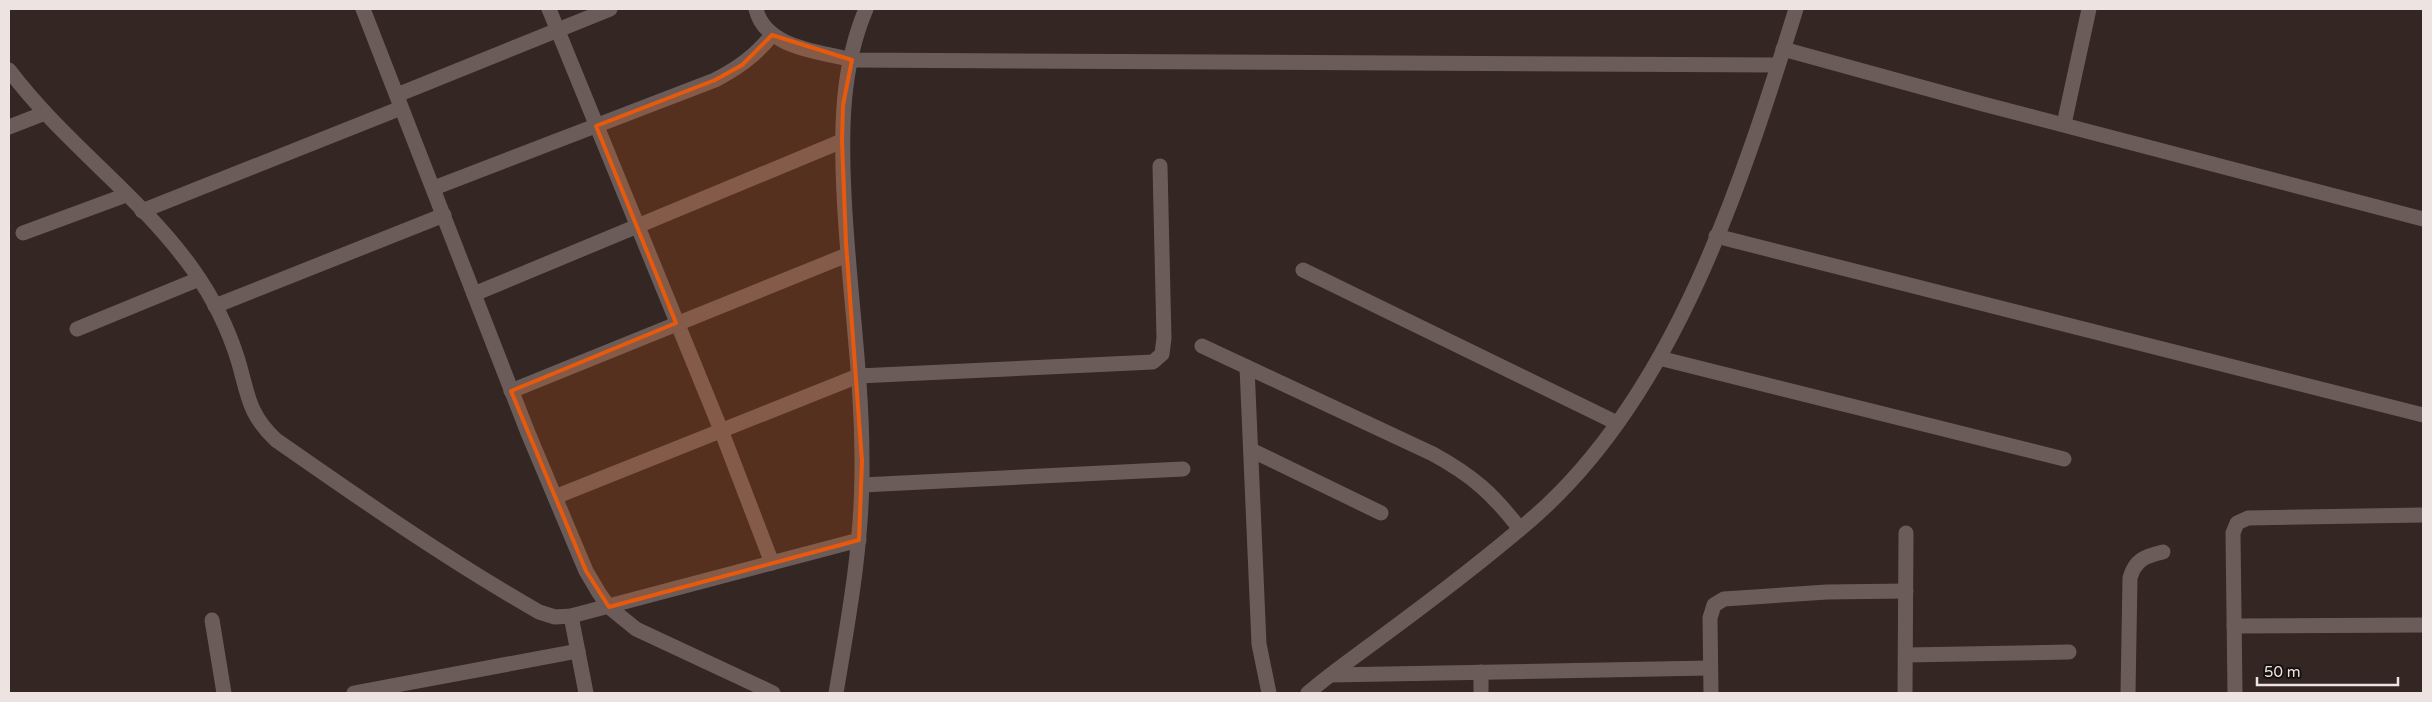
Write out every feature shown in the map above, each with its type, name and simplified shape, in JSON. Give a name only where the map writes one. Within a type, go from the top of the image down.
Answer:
[{"type":"street","points":[[363,9],[512,391],[586,571],[609,607],[636,629],[773,693]]},
{"type":"street","points":[[549,9],[772,563]]},
{"type":"street","points":[[142,211],[399,102],[558,30],[610,9]]},
{"type":"street","points":[[756,9],[765,30],[778,39],[852,60],[1778,65]]},
{"type":"street","points":[[836,693],[853,597],[862,485],[858,376],[847,255],[842,141],[843,105],[852,60],[866,9]]},
{"type":"street","points":[[1308,693],[1463,576],[1520,529],[1582,469],[1617,423],[1659,358],[1695,286],[1764,112],[1796,9]]},
{"type":"street","points":[[2064,124],[2089,9]]},
{"type":"street","points":[[434,188],[715,80],[742,66],[758,52],[772,35]]},
{"type":"street","points":[[1784,49],[1983,104],[2423,219]]},
{"type":"street","points":[[9,70],[45,113],[172,242],[199,279],[223,321],[238,360],[252,409],[261,426],[276,440],[382,514],[493,586],[539,612],[555,617],[571,616],[859,540]]},
{"type":"street","points":[[9,127],[45,113]]},
{"type":"street","points":[[474,294],[842,141]]},
{"type":"street","points":[[555,496],[858,376],[1153,362],[1162,354],[1164,338],[1160,166]]},
{"type":"street","points":[[23,233],[126,195]]},
{"type":"street","points":[[215,306],[444,215]]},
{"type":"street","points":[[1716,236],[2423,415]]},
{"type":"street","points":[[512,391],[847,255]]},
{"type":"street","points":[[1303,270],[1617,423]]},
{"type":"street","points":[[76,329],[199,279]]},
{"type":"street","points":[[1202,346],[1433,454],[1458,468],[1491,494],[1520,529]]},
{"type":"street","points":[[1659,358],[2064,459]]},
{"type":"street","points":[[1246,367],[1259,644],[1269,693]]},
{"type":"street","points":[[1251,450],[1381,513]]},
{"type":"street","points":[[862,485],[1183,469]]},
{"type":"street","points":[[2235,693],[2233,533],[2237,523],[2248,518],[2423,515]]},
{"type":"street","points":[[1905,693],[1906,533]]},
{"type":"street","points":[[2128,693],[2130,578],[2138,561],[2147,556],[2162,552]]},
{"type":"street","points":[[1711,693],[1710,618],[1714,606],[1724,599],[1826,592],[1906,591]]},
{"type":"street","points":[[571,616],[586,693]]},
{"type":"street","points":[[212,620],[224,693]]},
{"type":"street","points":[[2234,626],[2423,625]]},
{"type":"street","points":[[354,693],[578,651]]},
{"type":"street","points":[[1906,655],[2069,652]]},
{"type":"street","points":[[1332,675],[1710,668]]},
{"type":"street","points":[[1481,672],[1481,693]]},
{"type":"highlighted area","points":[[772,35],[852,60],[843,105],[842,141],[846,243],[862,461],[859,540],[609,607],[586,571],[511,391],[676,323],[596,126],[715,80],[742,65]]}]
